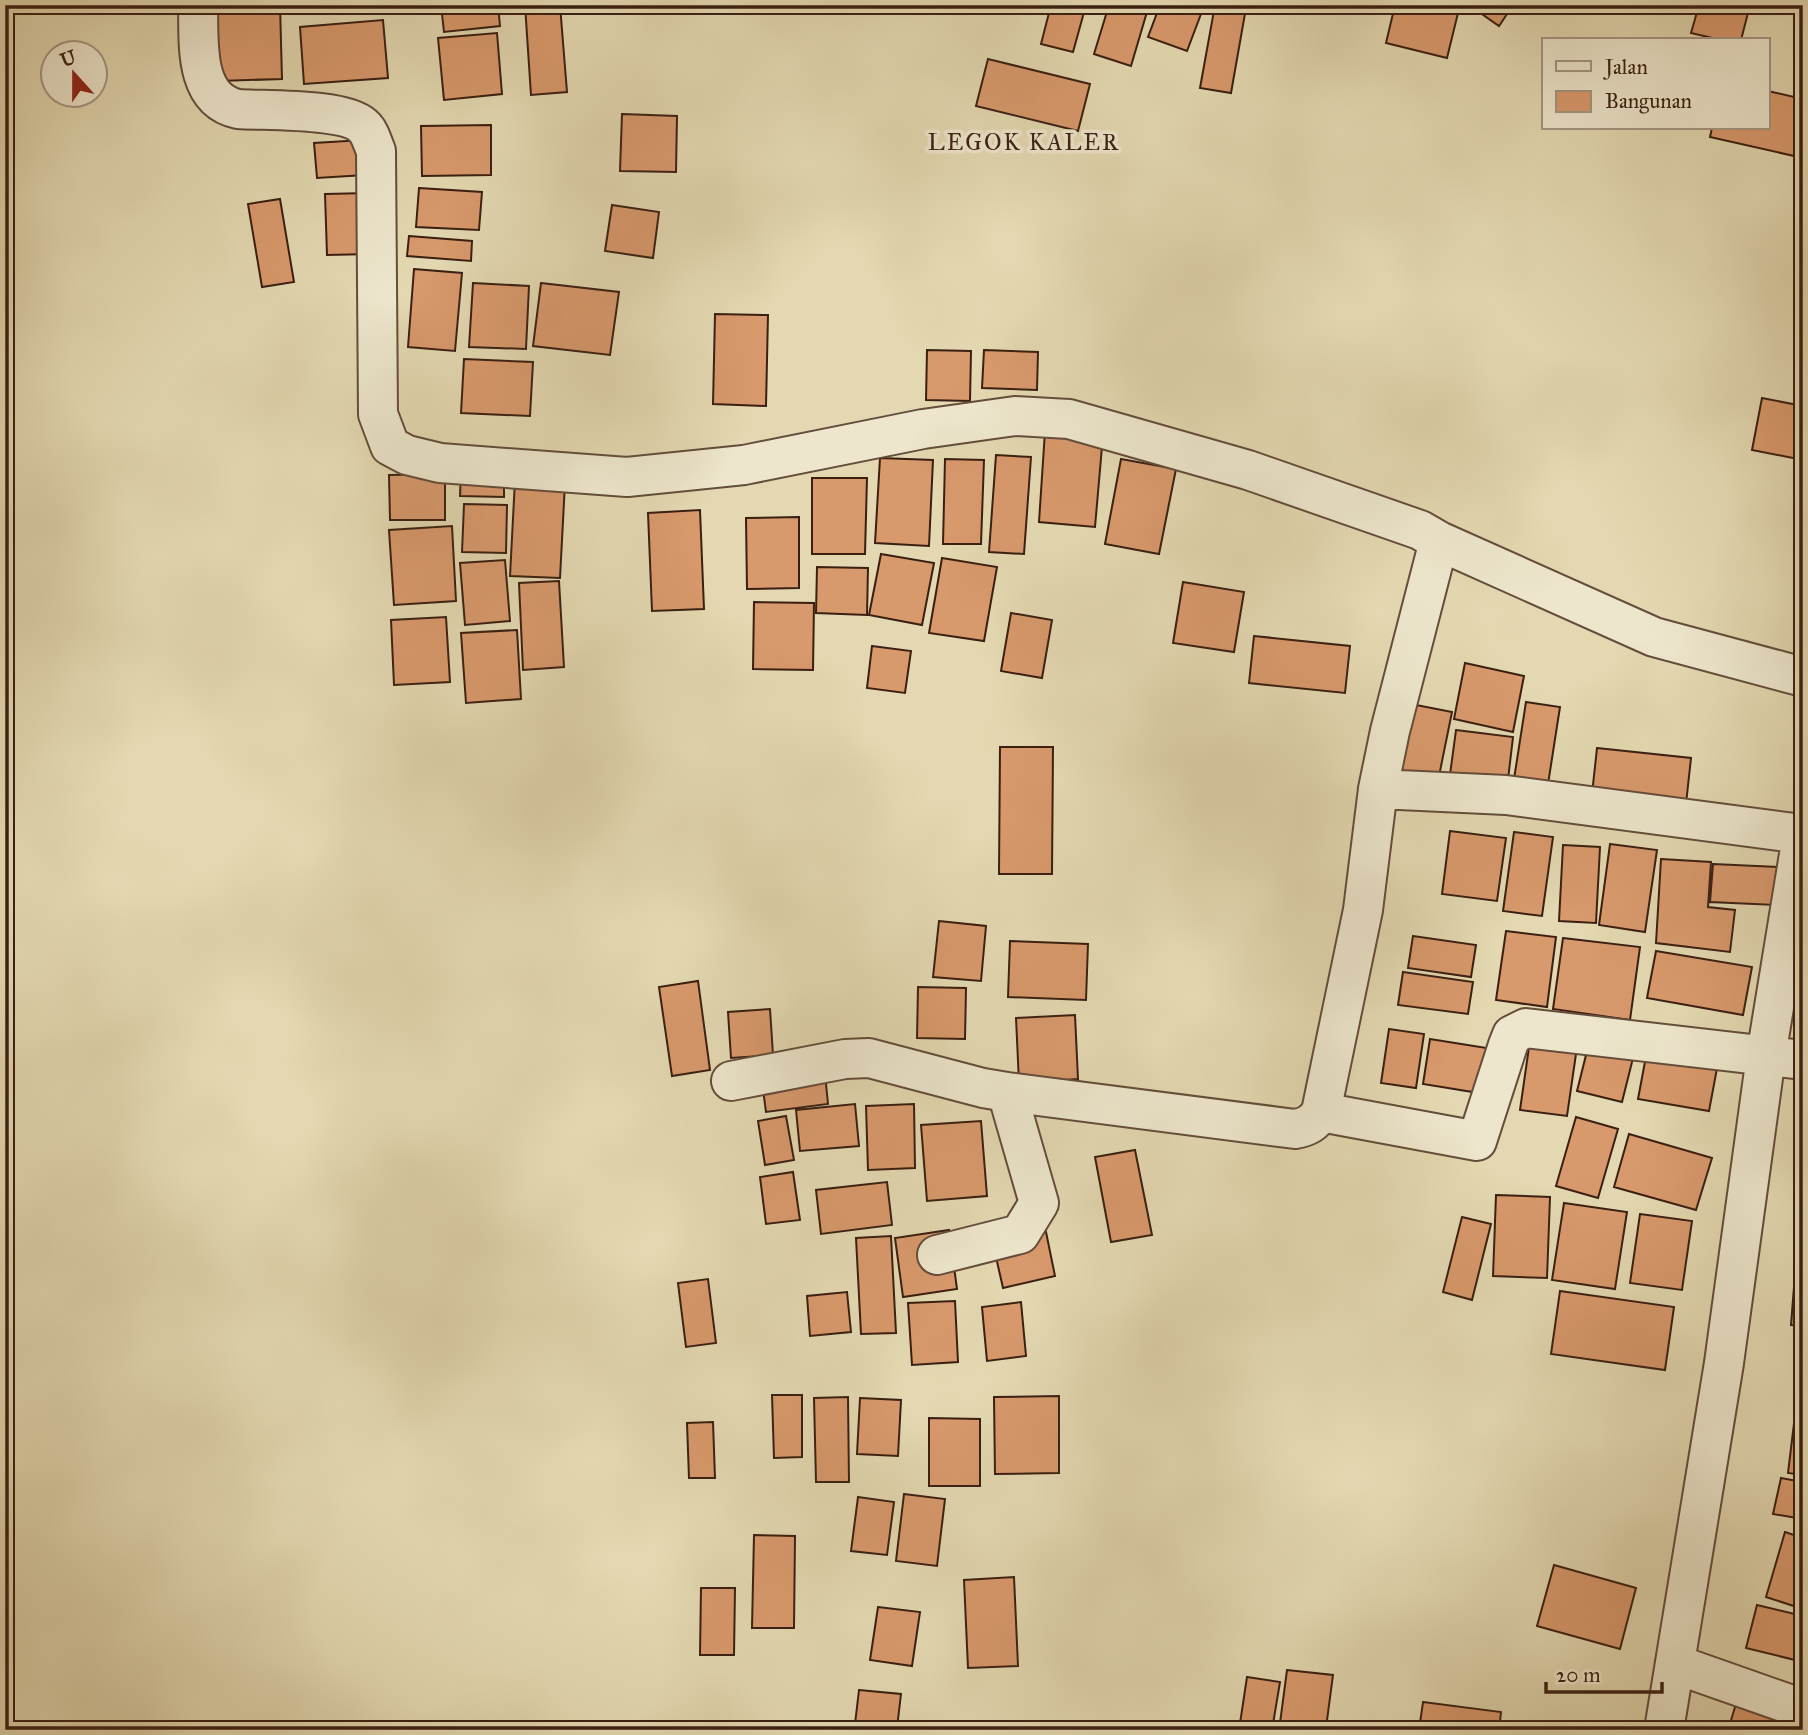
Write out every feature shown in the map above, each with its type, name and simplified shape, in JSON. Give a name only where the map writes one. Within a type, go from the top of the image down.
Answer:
[{"type":"street","points":[[198,5],[199,54],[204,80],[213,96],[225,106],[238,110],[337,114],[362,124],[369,134],[376,150],[378,414],[390,446],[407,455],[440,463],[627,477],[744,465],[923,429],[1015,416],[1069,419],[1248,470],[1420,530],[1439,541],[1654,637],[1803,677]]},
{"type":"street","points":[[731,1081],[845,1059],[869,1058],[1007,1092],[1295,1129],[1314,1122],[1321,1112],[1363,909],[1378,789],[1390,732],[1439,541]]},
{"type":"street","points":[[1378,789],[1506,795],[1802,832],[1766,1056],[1724,1363],[1664,1730]]},
{"type":"street","points":[[1321,1112],[1477,1141],[1512,1035],[1526,1028],[1803,1060]]},
{"type":"street","points":[[937,1255],[1020,1234],[1039,1203],[1007,1092]]},
{"type":"street","points":[[1675,1664],[1803,1709]]},
{"type":"building","points":[[216,5],[280,5],[282,79],[218,81]]},
{"type":"building","points":[[441,5],[498,5],[500,26],[444,32]]},
{"type":"building","points":[[525,5],[560,5],[567,92],[531,95]]},
{"type":"building","points":[[1051,5],[1086,5],[1073,52],[1041,44]]},
{"type":"building","points":[[1109,5],[1149,5],[1131,66],[1094,54]]},
{"type":"building","points":[[1160,5],[1204,6],[1187,51],[1148,37]]},
{"type":"building","points":[[1215,5],[1246,8],[1231,93],[1200,88]]},
{"type":"building","points":[[1395,5],[1426,5],[1458,13],[1447,58],[1386,43]]},
{"type":"building","points":[[1469,5],[1513,5],[1499,26]]},
{"type":"building","points":[[1699,5],[1750,5],[1742,38],[1712,38],[1691,33]]},
{"type":"building","points":[[383,20],[388,78],[304,84],[300,27]]},
{"type":"building","points":[[497,33],[502,94],[444,100],[438,38]]},
{"type":"building","points":[[988,59],[1090,84],[1078,131],[976,106]]},
{"type":"building","points":[[1770,91],[1803,99],[1803,158],[1710,137],[1712,130],[1770,130]]},
{"type":"building","points":[[622,114],[677,116],[676,172],[620,171]]},
{"type":"building","points":[[491,125],[491,175],[422,176],[421,126]]},
{"type":"building","points":[[363,140],[365,175],[317,178],[314,143]]},
{"type":"building","points":[[419,188],[482,192],[479,230],[416,227]]},
{"type":"building","points":[[369,193],[371,254],[327,255],[325,194]]},
{"type":"building","points":[[280,199],[294,282],[262,287],[248,204]]},
{"type":"building","points":[[612,205],[659,212],[653,258],[605,251]]},
{"type":"building","points":[[409,236],[472,241],[471,261],[407,256]]},
{"type":"building","points":[[414,269],[462,273],[455,351],[408,347]]},
{"type":"building","points":[[473,283],[529,286],[526,349],[469,347]]},
{"type":"building","points":[[541,283],[619,292],[610,355],[533,346]]},
{"type":"building","points":[[715,314],[768,315],[766,406],[713,404]]},
{"type":"building","points":[[1803,321],[1803,349],[1796,347]]},
{"type":"building","points":[[927,350],[971,351],[970,401],[926,400]]},
{"type":"building","points":[[984,350],[1038,352],[1037,390],[982,388]]},
{"type":"building","points":[[464,359],[533,362],[530,416],[461,413]]},
{"type":"building","points":[[1762,398],[1803,406],[1803,460],[1752,450]]},
{"type":"building","points":[[1045,431],[1103,435],[1095,527],[1039,522]]},
{"type":"building","points":[[996,455],[1031,457],[1024,554],[989,552]]},
{"type":"building","points":[[880,458],[933,460],[929,546],[875,543]]},
{"type":"building","points":[[945,459],[984,460],[981,544],[943,544]]},
{"type":"building","points":[[1121,459],[1176,469],[1159,554],[1105,544]]},
{"type":"building","points":[[461,471],[504,471],[504,497],[460,496]]},
{"type":"building","points":[[445,474],[445,520],[390,520],[389,475]]},
{"type":"building","points":[[812,478],[867,478],[865,554],[812,554]]},
{"type":"building","points":[[515,480],[565,483],[560,578],[510,576]]},
{"type":"building","points":[[464,504],[507,505],[506,553],[462,552]]},
{"type":"building","points":[[700,510],[704,609],[652,611],[648,513]]},
{"type":"building","points":[[799,517],[799,588],[747,589],[746,518]]},
{"type":"building","points":[[452,526],[456,601],[394,605],[389,530]]},
{"type":"building","points":[[881,554],[934,563],[922,625],[869,615]]},
{"type":"building","points":[[942,558],[997,567],[984,641],[929,633]]},
{"type":"building","points":[[505,560],[510,621],[465,625],[460,563]]},
{"type":"building","points":[[817,567],[868,568],[867,615],[816,613]]},
{"type":"building","points":[[559,581],[564,667],[523,670],[519,583]]},
{"type":"building","points":[[1183,582],[1244,592],[1234,652],[1173,643]]},
{"type":"building","points":[[754,602],[814,603],[813,670],[753,669]]},
{"type":"building","points":[[1011,613],[1052,620],[1042,678],[1001,671]]},
{"type":"building","points":[[446,617],[450,682],[394,685],[391,620]]},
{"type":"building","points":[[517,630],[521,699],[466,703],[461,633]]},
{"type":"building","points":[[1254,636],[1350,646],[1345,693],[1249,683]]},
{"type":"building","points":[[872,646],[911,651],[905,693],[867,688]]},
{"type":"building","points":[[1465,663],[1524,676],[1513,732],[1454,719]]},
{"type":"building","points":[[1401,702],[1452,712],[1438,781],[1387,771]]},
{"type":"building","points":[[1526,702],[1560,707],[1546,797],[1512,792]]},
{"type":"building","points":[[1456,730],[1513,737],[1507,788],[1449,782]]},
{"type":"building","points":[[1000,747],[1053,747],[1052,874],[999,874]]},
{"type":"building","points":[[1597,748],[1691,758],[1686,804],[1592,794]]},
{"type":"building","points":[[1450,831],[1506,838],[1497,901],[1442,894]]},
{"type":"building","points":[[1514,832],[1553,837],[1542,916],[1503,911]]},
{"type":"building","points":[[1610,844],[1657,850],[1645,932],[1599,925]]},
{"type":"building","points":[[1563,845],[1600,847],[1596,923],[1559,921]]},
{"type":"building","points":[[1661,859],[1711,862],[1708,907],[1735,910],[1730,952],[1656,943]]},
{"type":"building","points":[[1713,864],[1778,867],[1776,905],[1710,902]]},
{"type":"building","points":[[939,921],[986,926],[981,981],[933,977]]},
{"type":"building","points":[[1506,931],[1556,937],[1547,1007],[1496,1000]]},
{"type":"building","points":[[1413,936],[1476,945],[1471,977],[1408,968]]},
{"type":"building","points":[[1563,938],[1640,947],[1630,1020],[1553,1009]]},
{"type":"building","points":[[1010,941],[1088,944],[1086,1000],[1008,997]]},
{"type":"building","points":[[1656,951],[1752,967],[1743,1015],[1647,998]]},
{"type":"building","points":[[1403,972],[1473,982],[1468,1014],[1398,1005]]},
{"type":"building","points":[[698,981],[710,1070],[672,1076],[659,987]]},
{"type":"building","points":[[918,987],[966,988],[965,1039],[917,1038]]},
{"type":"building","points":[[770,1009],[773,1055],[731,1058],[728,1012]]},
{"type":"building","points":[[1075,1015],[1078,1079],[1019,1083],[1016,1018]]},
{"type":"building","points":[[1593,1027],[1638,1038],[1622,1102],[1577,1091]]},
{"type":"building","points":[[1389,1029],[1424,1034],[1416,1088],[1381,1083]]},
{"type":"building","points":[[1650,1035],[1721,1047],[1709,1111],[1638,1099]]},
{"type":"building","points":[[1430,1039],[1493,1049],[1485,1094],[1423,1084]]},
{"type":"building","points":[[1530,1040],[1577,1047],[1567,1116],[1520,1110]]},
{"type":"building","points":[[825,1074],[828,1104],[766,1112],[762,1082]]},
{"type":"building","points":[[855,1104],[859,1146],[800,1151],[796,1110]]},
{"type":"building","points":[[914,1104],[915,1168],[868,1170],[866,1106]]},
{"type":"building","points":[[786,1116],[794,1160],[765,1165],[758,1121]]},
{"type":"building","points":[[1576,1117],[1618,1129],[1598,1198],[1556,1186]]},
{"type":"building","points":[[981,1121],[987,1196],[927,1201],[921,1125]]},
{"type":"building","points":[[1629,1134],[1712,1158],[1696,1210],[1614,1187]]},
{"type":"building","points":[[1135,1150],[1152,1235],[1111,1242],[1095,1157]]},
{"type":"building","points":[[793,1172],[800,1220],[766,1224],[760,1177]]},
{"type":"building","points":[[887,1182],[892,1225],[821,1234],[816,1190]]},
{"type":"building","points":[[1496,1195],[1550,1197],[1547,1278],[1493,1276]]},
{"type":"building","points":[[1564,1203],[1627,1212],[1615,1289],[1552,1280]]},
{"type":"building","points":[[1640,1214],[1692,1221],[1682,1290],[1630,1283]]},
{"type":"building","points":[[1462,1217],[1491,1224],[1472,1300],[1443,1292]]},
{"type":"building","points":[[949,1230],[957,1289],[903,1297],[895,1238]]},
{"type":"building","points":[[1046,1232],[1055,1276],[1003,1288],[993,1244]]},
{"type":"building","points":[[891,1236],[896,1333],[861,1334],[856,1238]]},
{"type":"building","points":[[1795,1274],[1803,1275],[1803,1326],[1791,1325]]},
{"type":"building","points":[[708,1279],[716,1343],[686,1347],[678,1283]]},
{"type":"building","points":[[1560,1291],[1674,1307],[1665,1370],[1551,1354]]},
{"type":"building","points":[[847,1292],[851,1332],[810,1336],[807,1296]]},
{"type":"building","points":[[955,1301],[958,1362],[912,1365],[908,1303]]},
{"type":"building","points":[[1021,1302],[1026,1356],[987,1361],[982,1307]]},
{"type":"building","points":[[772,1395],[802,1395],[802,1457],[774,1458]]},
{"type":"building","points":[[1059,1396],[1059,1473],[995,1474],[994,1397]]},
{"type":"building","points":[[848,1397],[849,1482],[816,1482],[814,1398]]},
{"type":"building","points":[[860,1398],[901,1400],[898,1456],[857,1454]]},
{"type":"building","points":[[1796,1407],[1803,1408],[1803,1475],[1788,1473]]},
{"type":"building","points":[[929,1418],[980,1419],[980,1486],[929,1486]]},
{"type":"building","points":[[713,1422],[715,1478],[689,1478],[687,1423]]},
{"type":"building","points":[[1781,1478],[1803,1482],[1803,1519],[1773,1514]]},
{"type":"building","points":[[904,1494],[945,1499],[937,1566],[896,1561]]},
{"type":"building","points":[[858,1497],[894,1502],[887,1555],[851,1551]]},
{"type":"building","points":[[1785,1532],[1803,1538],[1803,1609],[1766,1597]]},
{"type":"building","points":[[754,1535],[795,1536],[794,1628],[752,1628]]},
{"type":"building","points":[[1554,1565],[1636,1588],[1620,1649],[1537,1626]]},
{"type":"building","points":[[1014,1577],[1018,1666],[968,1668],[964,1580]]},
{"type":"building","points":[[701,1588],[735,1588],[734,1655],[700,1655]]},
{"type":"building","points":[[1757,1605],[1803,1616],[1803,1645],[1799,1661],[1746,1648]]},
{"type":"building","points":[[878,1607],[920,1612],[912,1666],[870,1660]]},
{"type":"building","points":[[1803,1650],[1803,1689],[1794,1687]]},
{"type":"building","points":[[1287,1670],[1333,1675],[1326,1728],[1280,1723]]},
{"type":"building","points":[[1247,1677],[1280,1682],[1272,1730],[1239,1730]]},
{"type":"building","points":[[859,1690],[901,1694],[897,1728],[855,1724]]},
{"type":"building","points":[[1739,1694],[1784,1708],[1776,1730],[1728,1730]]},
{"type":"building","points":[[1423,1702],[1501,1712],[1499,1730],[1419,1730]]},
{"type":"building","points":[[1786,1720],[1803,1725],[1803,1730],[1783,1730]]},
{"type":"building","points":[[985,1723],[1020,1730],[984,1730]]},
{"type":"district","name":"LEGOK KALER","points":[[1024,142]]}]
